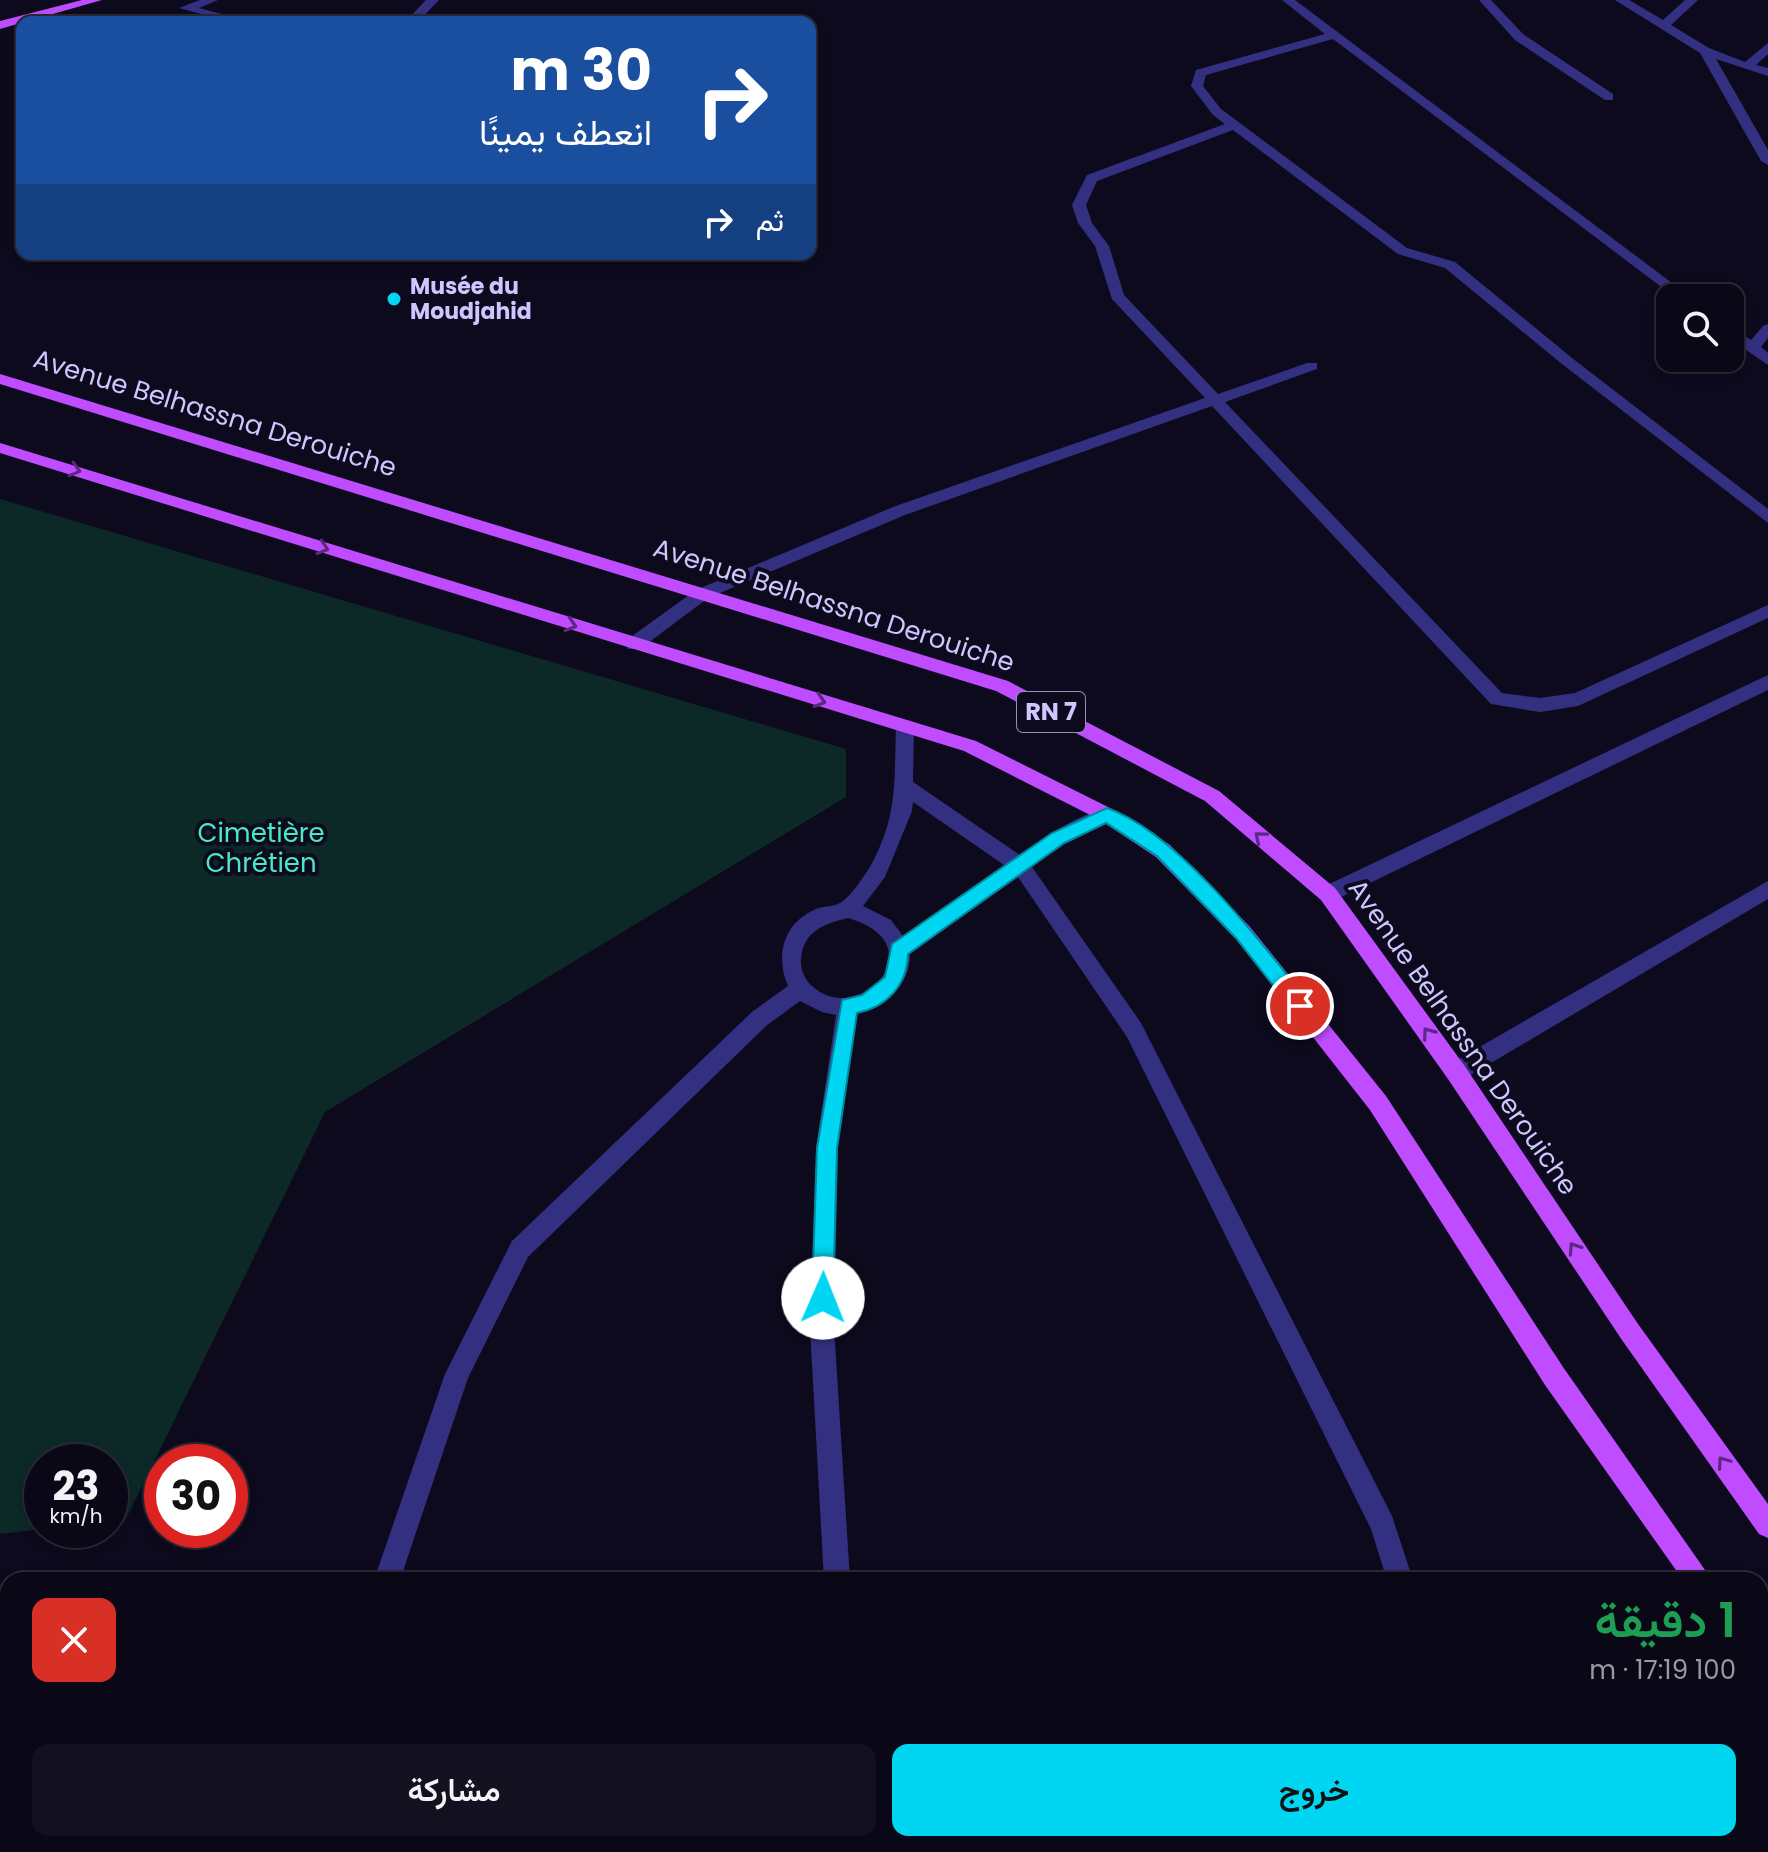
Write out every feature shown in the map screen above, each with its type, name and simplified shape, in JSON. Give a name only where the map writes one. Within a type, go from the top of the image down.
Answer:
[{"type":"main road","points":[[35,16],[96,0]]},
{"type":"main road","name":"Avenue Belhassna Derouiche","points":[[0,379],[1002,686],[1212,796],[1328,894],[1456,1072],[1630,1332],[1768,1525]]},
{"type":"main road","name":"RN 7","points":[[0,448],[970,746],[1107,815],[1163,851],[1243,933],[1378,1103],[1554,1376],[1693,1572]]},
{"type":"street","points":[[212,0],[185,8],[220,16]]},
{"type":"street","points":[[417,16],[433,0]]},
{"type":"street","points":[[1288,0],[1666,284]]},
{"type":"street","points":[[1485,0],[1519,37],[1609,97]]},
{"type":"street","points":[[1621,0],[1705,51],[1768,72]]},
{"type":"street","points":[[1663,26],[1692,0]]},
{"type":"street","points":[[1334,35],[1200,73],[1197,86],[1217,112],[1403,251],[1450,265],[1567,361],[1768,517]]},
{"type":"street","points":[[1747,67],[1768,47]]},
{"type":"street","points":[[1705,51],[1768,161]]},
{"type":"street","points":[[1234,125],[1092,178],[1079,205],[1085,223],[1102,246],[1117,296],[1497,699],[1540,705],[1578,699],[1768,611]]},
{"type":"street","points":[[1752,348],[1768,329]]},
{"type":"street","points":[[1744,342],[1768,360]]},
{"type":"street","points":[[634,644],[702,594],[899,511],[1312,366]]},
{"type":"street","points":[[1328,894],[1768,682]]},
{"type":"street","points":[[848,910],[878,871],[903,811],[905,727]]},
{"type":"street","points":[[904,786],[1021,866],[1134,1030],[1383,1525],[1398,1572]]},
{"type":"street","points":[[899,950],[1058,838],[1107,815]]},
{"type":"street","points":[[1456,1072],[1768,889]]},
{"type":"street","points":[[830,911],[866,913],[882,921],[893,934],[899,950],[898,966],[892,982],[873,999],[848,1006],[830,1005],[813,999],[800,989],[788,960],[791,944],[800,929],[830,911]]},
{"type":"street","points":[[390,1572],[457,1374],[520,1249],[759,1019],[800,989]]},
{"type":"street","points":[[837,1572],[822,1328],[827,1148],[848,1006]]},
{"type":"green space","name":"Cimetière Chrétien","points":[[0,499],[846,749],[846,797],[325,1112],[163,1444],[144,1444],[144,1482],[128,1515],[128,1444],[24,1444],[24,1531],[0,1534]]},
{"type":"place","name":"Musée du Moudjahid","points":[[394,299]]},
{"type":"route","points":[[823,1298],[827,1148],[848,1006],[865,1003],[881,994],[892,982],[898,966],[899,950],[1058,838],[1107,815],[1163,851],[1243,933],[1300,1006]]}]
